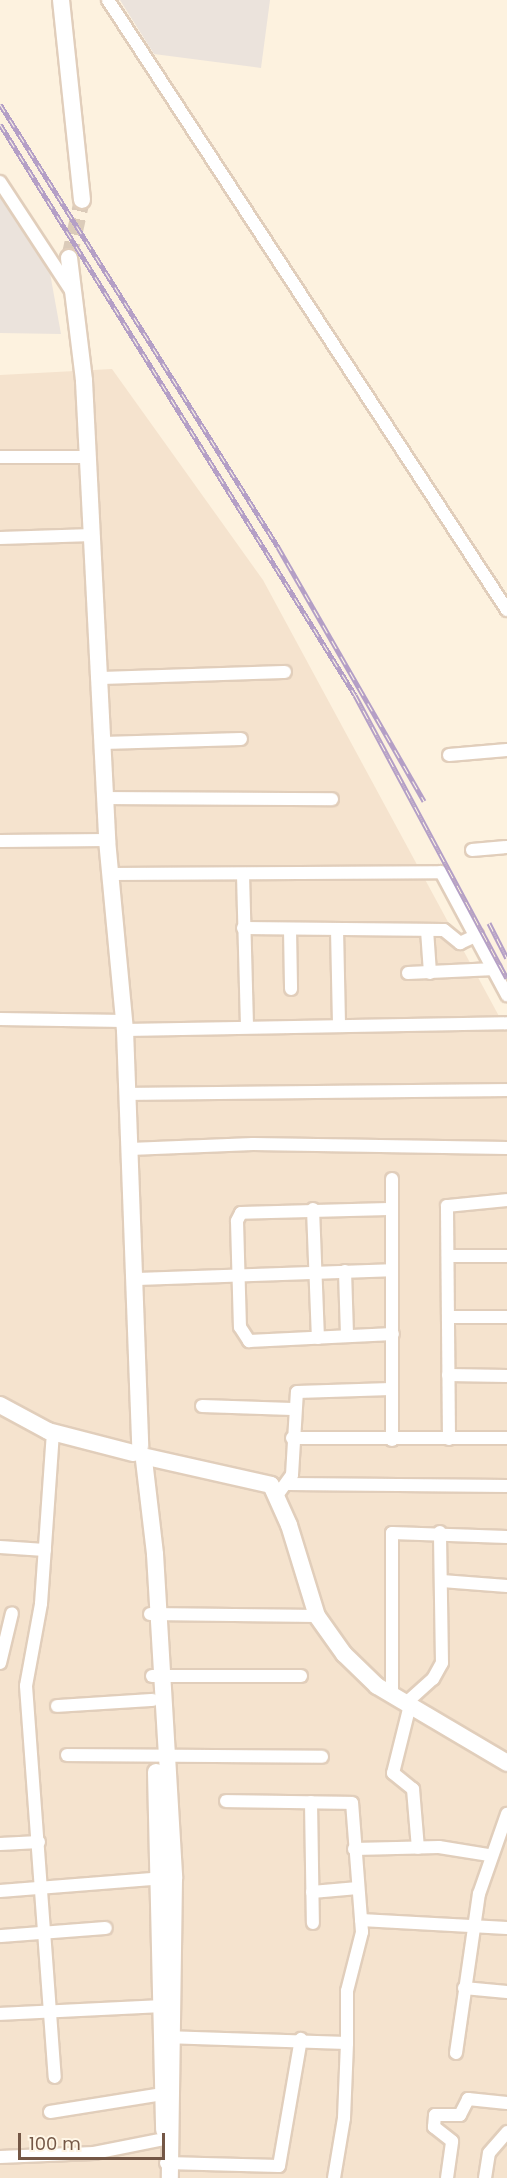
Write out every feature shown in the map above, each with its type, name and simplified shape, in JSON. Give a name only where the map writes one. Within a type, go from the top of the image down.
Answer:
[{"type":"street","points":[[61,0],[82,200]]},
{"type":"street","points":[[108,0],[507,610]]},
{"type":"street","points":[[0,182],[72,292]]},
{"type":"street","points":[[69,258],[89,457],[107,840],[124,1026],[137,1279],[140,1456],[154,1614],[167,1878],[170,2169]]},
{"type":"street","points":[[0,457],[89,457]]},
{"type":"street","points":[[0,538],[93,535]]},
{"type":"street","points":[[100,678],[285,672]]},
{"type":"street","points":[[103,742],[241,739]]},
{"type":"street","points":[[449,755],[507,750]]},
{"type":"street","points":[[105,798],[333,799]]},
{"type":"street","points":[[0,841],[107,840]]},
{"type":"street","points":[[472,850],[507,847]]},
{"type":"street","points":[[110,874],[441,872],[507,995]]},
{"type":"street","points":[[243,874],[247,1025]]},
{"type":"street","points":[[243,928],[447,931],[460,943],[477,936]]},
{"type":"street","points":[[290,929],[291,989]]},
{"type":"street","points":[[337,929],[339,1024]]},
{"type":"street","points":[[428,930],[430,973]]},
{"type":"street","points":[[408,973],[495,969]]},
{"type":"street","points":[[0,1019],[124,1026],[507,1023]]},
{"type":"street","points":[[127,1094],[507,1090]]},
{"type":"street","points":[[130,1149],[253,1144],[507,1148]]},
{"type":"street","points":[[392,1179],[389,1209],[393,1334],[392,1440]]},
{"type":"street","points":[[449,1438],[448,1256],[451,1201],[507,1200]]},
{"type":"street","points":[[389,1209],[313,1209],[241,1213],[238,1275],[244,1340],[393,1334]]},
{"type":"street","points":[[313,1209],[318,1338]]},
{"type":"street","points":[[448,1256],[507,1256]]},
{"type":"street","points":[[137,1279],[391,1270]]},
{"type":"street","points":[[345,1271],[347,1336]]},
{"type":"street","points":[[448,1317],[507,1317]]},
{"type":"street","points":[[448,1375],[507,1376]]},
{"type":"street","points":[[391,1389],[299,1391],[292,1409],[292,1438],[284,1489],[317,1616],[344,1654],[402,1701],[507,1763]]},
{"type":"street","points":[[0,1405],[53,1432],[140,1456],[266,1481],[284,1489],[507,1486]]},
{"type":"street","points":[[202,1406],[292,1409]]},
{"type":"street","points":[[53,1432],[45,1550],[26,1686],[55,2077]]},
{"type":"street","points":[[292,1438],[392,1440],[507,1438]]},
{"type":"street","points":[[402,1701],[442,1663],[440,1532]]},
{"type":"street","points":[[418,1848],[413,1789],[393,1773],[402,1701],[391,1535],[440,1532],[507,1537]]},
{"type":"street","points":[[0,1547],[45,1550]]},
{"type":"street","points":[[442,1581],[507,1586]]},
{"type":"street","points":[[0,1663],[12,1613]]},
{"type":"street","points":[[154,1614],[317,1616]]},
{"type":"street","points":[[157,1676],[301,1676]]},
{"type":"street","points":[[157,1676],[153,1700],[161,1757]]},
{"type":"street","points":[[57,1706],[153,1700]]},
{"type":"street","points":[[67,1755],[322,1757]]},
{"type":"street","points":[[226,1801],[352,1803],[361,1920],[347,1991],[344,2118],[334,2178]]},
{"type":"street","points":[[311,1802],[313,1923]]},
{"type":"street","points":[[456,2053],[464,1988],[489,1855],[507,1814]]},
{"type":"street","points":[[0,1844],[39,1842]]},
{"type":"street","points":[[354,1849],[418,1848],[489,1855]]},
{"type":"street","points":[[0,1891],[167,1878]]},
{"type":"street","points":[[167,1878],[162,2006],[169,2037],[163,2094],[164,2139],[170,2169]]},
{"type":"street","points":[[312,1892],[358,1888]]},
{"type":"street","points":[[361,1920],[475,1929],[507,1928]]},
{"type":"street","points":[[0,1936],[106,1929]]},
{"type":"street","points":[[464,1988],[507,1992]]},
{"type":"street","points":[[0,2014],[162,2006]]},
{"type":"street","points":[[169,2037],[301,2039],[347,2043]]},
{"type":"street","points":[[170,2169],[279,2166],[301,2039]]},
{"type":"street","points":[[50,2112],[163,2094]]},
{"type":"street","points":[[447,2178],[452,2141],[434,2127],[435,2115],[460,2115],[468,2099],[507,2103]]},
{"type":"street","points":[[486,2178],[489,2152],[507,2132]]},
{"type":"street","points":[[0,2157],[74,2155],[164,2139]]},
{"type":"shaded area","points":[[120,0],[270,0],[261,68],[154,54]]},
{"type":"shaded area","points":[[0,179],[46,251],[61,334],[0,333]]},
{"type":"shaded area","points":[[112,369],[263,580],[507,1031],[507,2178],[0,2178],[0,375]]},
{"type":"tunnel","points":[[69,258],[82,200]]},
{"type":"railway","points":[[0,104],[278,547],[424,801]]},
{"type":"railway","points":[[0,124],[355,695],[507,978]]},
{"type":"railway","points":[[489,923],[507,958]]}]
